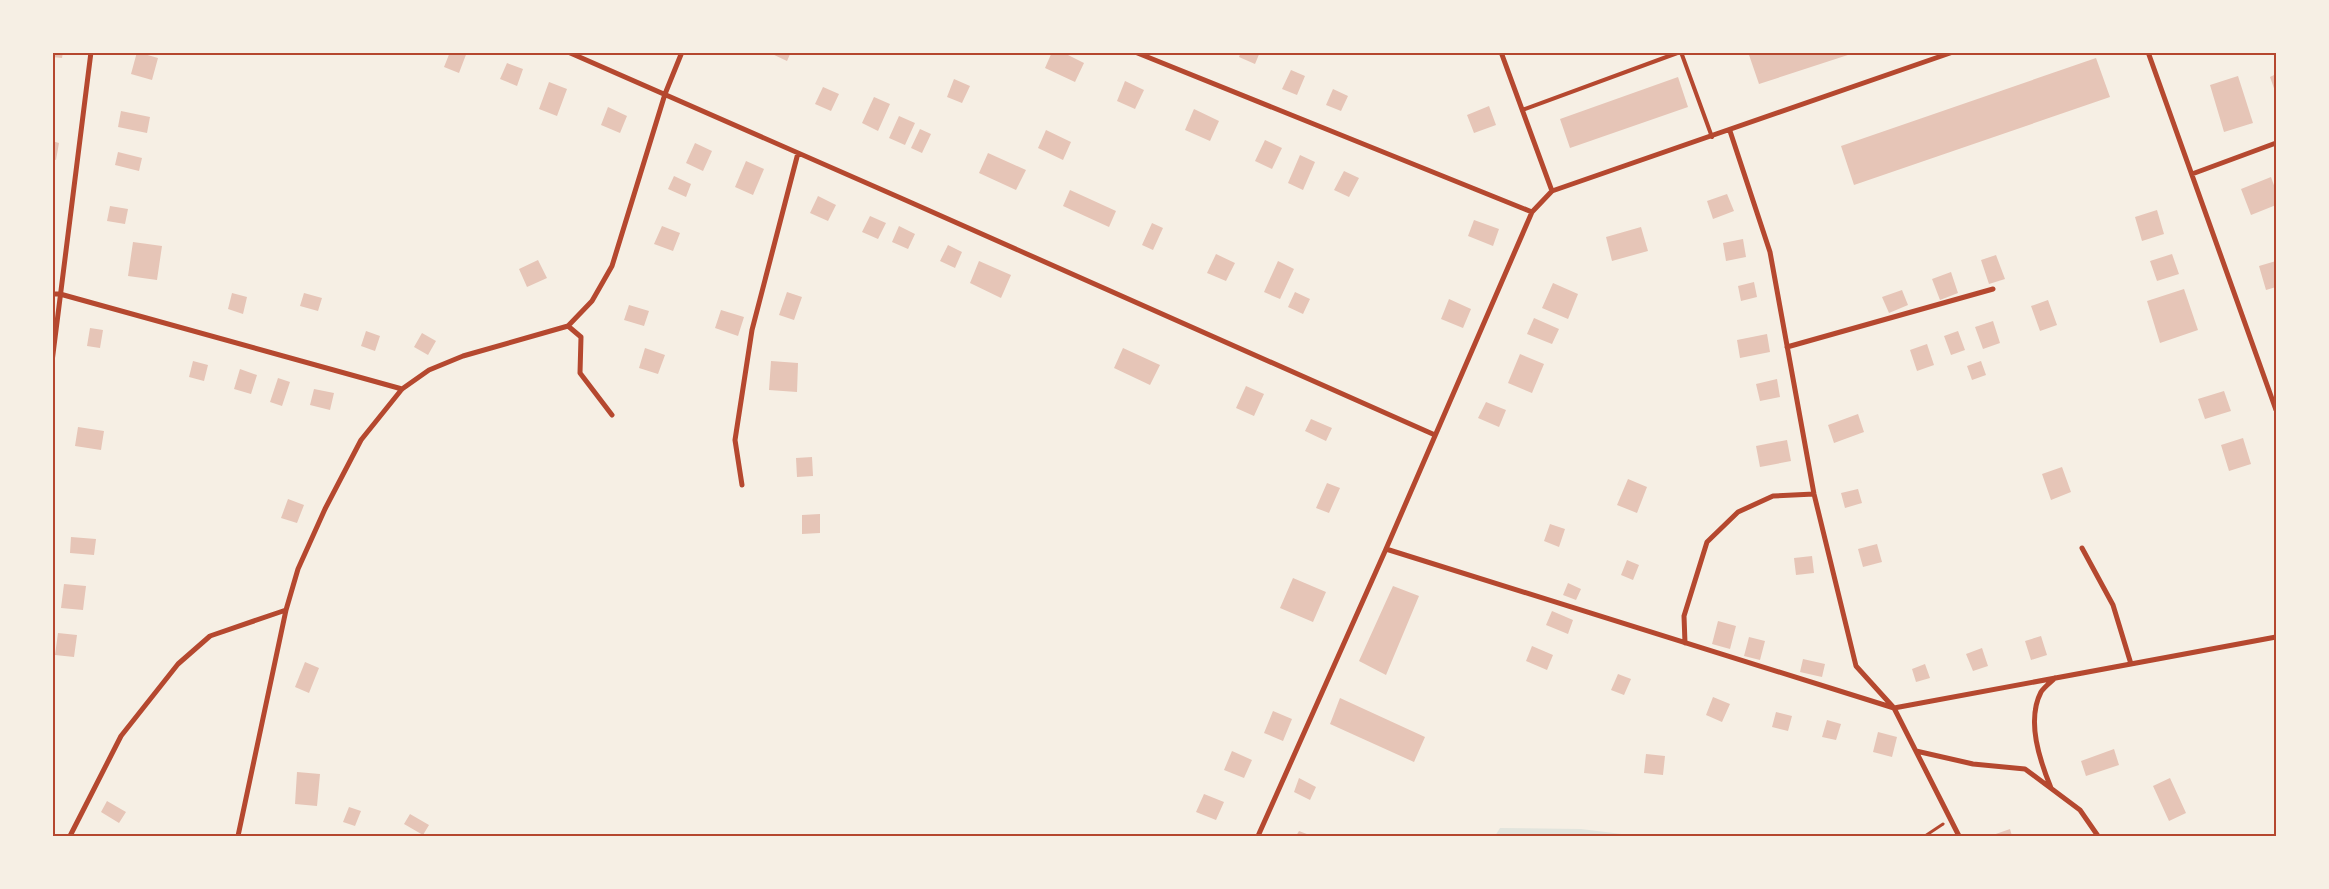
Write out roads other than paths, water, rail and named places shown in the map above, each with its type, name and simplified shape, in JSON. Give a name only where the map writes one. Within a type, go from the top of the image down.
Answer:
[{"type":"street","points":[[52,362],[91,52]]},
{"type":"street","points":[[568,52],[1434,435]]},
{"type":"street","points":[[238,836],[286,610],[302,561],[325,509],[361,440],[402,390],[430,370],[464,356],[568,326],[592,301],[612,266],[665,94],[682,52]]},
{"type":"street","points":[[1135,52],[1532,212]]},
{"type":"street","points":[[1501,52],[1552,191]]},
{"type":"street","points":[[1258,836],[1386,549],[1532,212],[1552,191],[1730,131],[1937,55],[1953,52]]},
{"type":"street","points":[[2148,52],[2276,410]]},
{"type":"street","points":[[1730,131],[1770,252],[1814,494],[1856,666],[1894,708],[1959,836]]},
{"type":"street","points":[[2192,174],[2276,143]]},
{"type":"street","points":[[742,485],[735,440],[752,330],[798,153]]},
{"type":"street","points":[[1787,348],[1992,289]]},
{"type":"street","points":[[52,294],[60,294],[402,390]]},
{"type":"street","points":[[568,326],[581,337],[580,373],[612,415]]},
{"type":"street","points":[[1685,643],[1684,616],[1707,542],[1738,512],[1773,496],[1814,494]]},
{"type":"street","points":[[2082,548],[2113,604],[2131,664]]},
{"type":"street","points":[[1386,549],[1894,708],[2276,637]]},
{"type":"street","points":[[70,836],[122,736],[178,664],[210,636],[286,610]]},
{"type":"street","points":[[2051,788],[2043,768],[2035,736],[2036,710],[2041,692],[2055,678]]},
{"type":"street","points":[[1916,751],[1974,764],[2025,768],[2080,810],[2098,836]]},
{"type":"lane","points":[[1522,110],[1680,52],[1712,137]]}]
